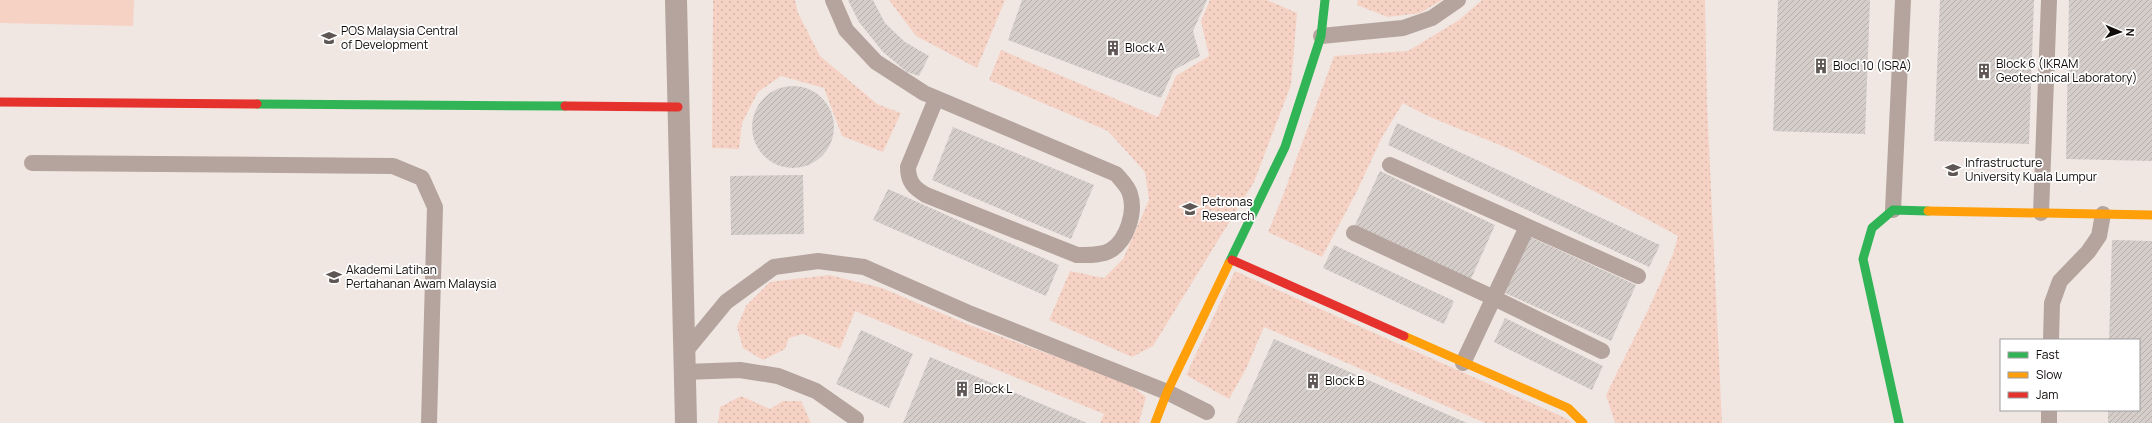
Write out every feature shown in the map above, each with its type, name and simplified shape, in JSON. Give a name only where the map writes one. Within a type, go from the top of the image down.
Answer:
[{"type":"street","points":[[676,0],[686,423]]},
{"type":"street","points":[[1155,423],[1167,392],[1232,260],[1285,147],[1321,36],[1325,0]]},
{"type":"street","points":[[0,102],[678,108]]},
{"type":"street","points":[[1899,423],[1863,259],[1872,228],[1893,210],[2152,215]]},
{"type":"street","points":[[1232,260],[1568,408],[1583,423]]},
{"type":"lane","points":[[833,0],[846,30],[876,62],[936,99],[1116,174],[1124,183],[1130,194],[1132,207],[1130,223],[1122,240],[1111,250],[1099,254],[1077,255],[926,195],[915,189],[908,178],[908,167],[936,99]]},
{"type":"lane","points":[[1321,36],[1404,28],[1432,18],[1458,0]]},
{"type":"lane","points":[[1893,210],[1903,0]]},
{"type":"lane","points":[[2041,213],[2049,0]]},
{"type":"lane","points":[[32,163],[393,166],[422,178],[435,207],[429,423]]},
{"type":"lane","points":[[1390,165],[1638,276]]},
{"type":"lane","points":[[2051,339],[2052,303],[2060,281],[2088,252],[2099,236],[2103,214]]},
{"type":"lane","points":[[1463,363],[1527,227]]},
{"type":"lane","points":[[1354,233],[1494,298],[1602,351]]},
{"type":"lane","points":[[856,418],[816,391],[778,376],[684,363],[726,302],[774,267],[818,261],[864,267],[971,314],[1167,392],[1207,412]]},
{"type":"lane","points":[[2049,411],[2049,423]]},
{"type":"shaded area","points":[[0,0],[134,0],[133,26],[0,23]]},
{"type":"shaded area","points":[[713,0],[795,0],[798,13],[820,56],[877,104],[901,113],[883,152],[842,136],[824,88],[781,76],[758,92],[742,123],[739,149],[712,148]]},
{"type":"shaded area","points":[[889,0],[1005,0],[977,68],[916,36]]},
{"type":"shaded area","points":[[1210,0],[1267,0],[1297,13],[1291,85],[1254,182],[1153,346],[1132,357],[1049,320],[1070,271],[1104,278],[1123,259],[1149,200],[1145,172],[1108,131],[989,80],[1001,50],[1158,117],[1176,76],[1209,56],[1201,21]]},
{"type":"shaded area","points":[[1358,0],[1442,0],[1420,13],[1388,17],[1357,5]]},
{"type":"shaded area","points":[[1482,0],[1705,0],[1707,104],[1722,423],[1615,423],[1606,395],[1649,308],[1673,254],[1678,236],[1598,193],[1518,153],[1431,117],[1403,103],[1382,137],[1357,191],[1322,257],[1268,232],[1334,56],[1408,51],[1459,20]]},
{"type":"shaded area","points":[[1235,271],[1570,420],[1571,423],[1485,423],[1264,327],[1246,369],[1229,399],[1186,375]]},
{"type":"shaded area","points":[[829,275],[882,288],[967,324],[1128,383],[1146,397],[1139,423],[1100,423],[1104,414],[855,311],[840,349],[803,334],[789,338],[785,349],[763,360],[743,348],[737,327],[746,306],[770,282]]},
{"type":"shaded area","points":[[741,396],[770,409],[783,401],[801,401],[811,423],[718,423],[720,407]]},
{"type":"building","points":[[848,0],[873,0],[885,23],[905,42],[929,56],[919,76],[907,72],[883,52],[859,22]]},
{"type":"building","name":"Block A","points":[[1022,0],[1207,0],[1193,31],[1200,56],[1174,70],[1161,98],[1008,40]]},
{"type":"building","name":"Blocl 10 (ISRA)","points":[[1778,0],[1870,0],[1865,134],[1773,131]]},
{"type":"building","name":"Block 6 (IKRAM Geotechnical Laboratory)","points":[[1940,0],[2034,0],[2029,144],[1934,141]]},
{"type":"building","points":[[2069,0],[2152,0],[2152,161],[2066,159]]},
{"type":"building","points":[[793,86],[809,89],[822,98],[831,111],[834,127],[831,143],[822,156],[809,165],[793,168],[777,165],[764,156],[755,143],[752,127],[755,111],[764,98],[777,89]]},
{"type":"building","points":[[1397,123],[1660,245],[1649,267],[1388,145]]},
{"type":"building","points":[[953,127],[1094,185],[1071,239],[932,180]]},
{"type":"building","points":[[1380,171],[1495,225],[1471,279],[1355,225]]},
{"type":"building","points":[[803,175],[804,234],[731,235],[730,176]]},
{"type":"building","points":[[888,189],[1059,265],[1046,296],[873,220]]},
{"type":"building","points":[[1528,236],[1636,285],[1611,341],[1503,292]]},
{"type":"building","points":[[2112,240],[2152,241],[2152,423],[2108,423],[2108,411],[2140,411],[2140,339],[2109,339]]},
{"type":"building","points":[[1334,245],[1454,301],[1444,324],[1323,268]]},
{"type":"building","points":[[1505,318],[1603,366],[1592,390],[1494,342]]},
{"type":"building","points":[[861,330],[913,354],[889,408],[836,384]]},
{"type":"building","name":"Block B","points":[[1274,339],[1467,423],[1236,423]]},
{"type":"building","name":"Block L","points":[[930,357],[1087,423],[903,423]]},
{"type":"traffic: fast","points":[[1229,263],[1285,147],[1321,36],[1325,0]]},
{"type":"traffic: fast","points":[[257,104],[565,106]]},
{"type":"traffic: fast","points":[[1899,423],[1863,259],[1872,228],[1893,210],[1928,211]]},
{"type":"traffic: slow","points":[[1928,211],[2152,215]]},
{"type":"traffic: slow","points":[[1155,423],[1167,392],[1229,263]]},
{"type":"traffic: slow","points":[[1404,336],[1568,408],[1583,423]]},
{"type":"traffic: jam","points":[[0,102],[257,104]]},
{"type":"traffic: jam","points":[[565,106],[678,107]]},
{"type":"traffic: jam","points":[[1232,260],[1404,336]]},
{"type":"place","name":"POS Malaysia Central of Development","points":[[329,38]]},
{"type":"place","name":"Block A","points":[[1113,48]]},
{"type":"place","name":"Blocl 10 (ISRA)","points":[[1821,66]]},
{"type":"place","name":"Block 6 (IKRAM Geotechnical Laboratory)","points":[[1984,71]]},
{"type":"place","name":"Infrastructure University Kuala Lumpur","points":[[1953,170]]},
{"type":"place","name":"Petronas Research","points":[[1190,209]]},
{"type":"place","name":"Akademi Latihan Pertahanan Awam Malaysia","points":[[334,277]]},
{"type":"place","name":"Block B","points":[[1313,381]]},
{"type":"place","name":"Block L","points":[[962,389]]}]
